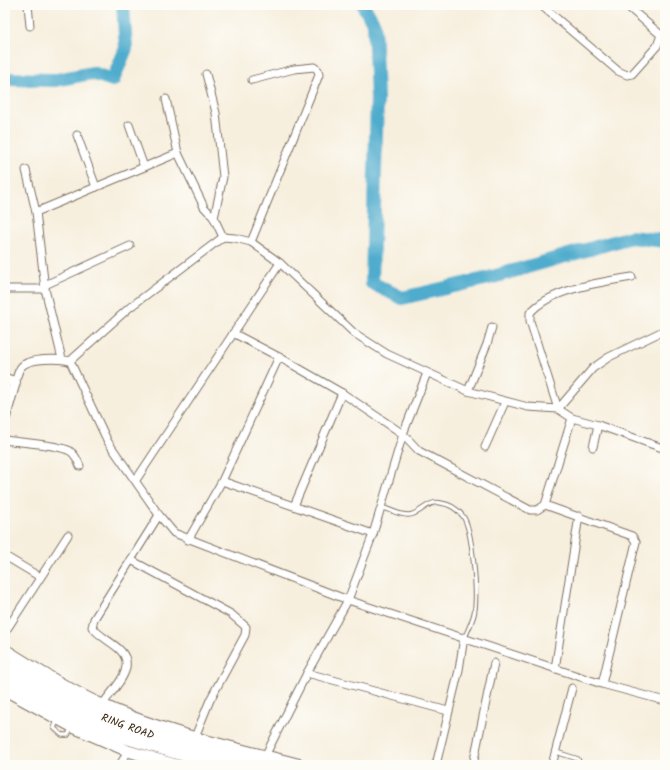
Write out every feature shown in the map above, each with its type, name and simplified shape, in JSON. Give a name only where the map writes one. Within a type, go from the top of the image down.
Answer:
[{"type":"highway","name":"RING ROAD","points":[[5,664],[98,715],[193,748],[262,760]]},
{"type":"highway","name":"RING ROAD","points":[[5,677],[82,720],[115,734],[219,765]]},
{"type":"main road","points":[[5,650],[81,695],[102,705],[262,760],[301,765]]},
{"type":"main road","points":[[5,690],[58,719],[128,751],[176,765]]},
{"type":"street","points":[[28,5],[30,26]]},
{"type":"street","points":[[541,5],[618,71],[627,75],[632,74],[657,46],[661,35],[626,5]]},
{"type":"street","points":[[251,242],[319,75],[318,70],[314,67],[294,69],[252,80]]},
{"type":"street","points":[[206,74],[216,113],[222,177],[214,218]]},
{"type":"street","points":[[166,99],[178,153],[204,206],[214,218],[223,237]]},
{"type":"street","points":[[129,125],[144,167]]},
{"type":"street","points":[[77,135],[96,187]]},
{"type":"street","points":[[36,212],[178,153]]},
{"type":"street","points":[[26,170],[36,212],[45,287],[62,359]]},
{"type":"street","points":[[70,361],[129,308],[223,237],[235,238],[251,242],[280,263],[354,333],[387,354],[468,391],[528,407],[558,409],[572,418],[598,425],[665,449]]},
{"type":"street","points":[[5,289],[45,287],[130,246]]},
{"type":"street","points":[[136,480],[280,263]]},
{"type":"street","points":[[558,409],[530,320],[530,313],[537,305],[567,292],[632,277]]},
{"type":"street","points":[[468,391],[488,344],[492,327]]},
{"type":"street","points":[[558,409],[594,368],[609,357],[665,330]]},
{"type":"street","points":[[233,333],[342,393],[403,434],[419,451],[530,510],[537,510],[545,505],[572,418]]},
{"type":"street","points":[[188,540],[222,481],[279,357]]},
{"type":"street","points":[[5,417],[10,380],[21,367],[27,363],[62,359],[70,361]]},
{"type":"street","points":[[70,361],[108,442],[159,515],[174,533],[188,540],[348,600],[464,637],[602,684],[665,701]]},
{"type":"street","points":[[262,760],[307,673],[348,600],[373,534],[403,434],[427,373]]},
{"type":"street","points":[[294,506],[342,393]]},
{"type":"street","points":[[485,447],[505,402]]},
{"type":"street","points":[[593,447],[598,425]]},
{"type":"street","points":[[5,440],[59,447],[71,452],[77,459],[80,466]]},
{"type":"street","points":[[222,481],[373,534]]},
{"type":"street","points":[[545,505],[632,536],[636,542],[602,684]]},
{"type":"street","points":[[102,705],[125,672],[127,663],[125,656],[118,649],[97,634],[92,627],[94,619],[101,604],[159,515]]},
{"type":"street","points":[[555,669],[579,516]]},
{"type":"street","points":[[5,632],[68,535]]},
{"type":"street","points":[[5,556],[40,577]]},
{"type":"street","points":[[131,560],[231,614],[246,627],[245,635],[210,700],[195,737]]},
{"type":"street","points":[[436,765],[459,670],[464,637]]},
{"type":"street","points":[[473,765],[494,663]]},
{"type":"street","points":[[307,673],[448,711]]},
{"type":"street","points":[[552,765],[572,688]]},
{"type":"street","points":[[120,765],[128,751]]},
{"type":"lane","points":[[381,507],[408,515],[416,513],[432,503],[440,502],[451,506],[463,516],[469,534],[475,588],[474,614],[464,637]]},
{"type":"lane","points":[[555,752],[578,759],[580,765]]},
{"type":"waterway","points":[[5,79],[56,80],[92,73],[113,80],[126,48],[123,5]]},
{"type":"waterway","points":[[363,5],[374,24],[377,98],[372,283],[402,298],[489,278],[631,237],[665,241]]}]
